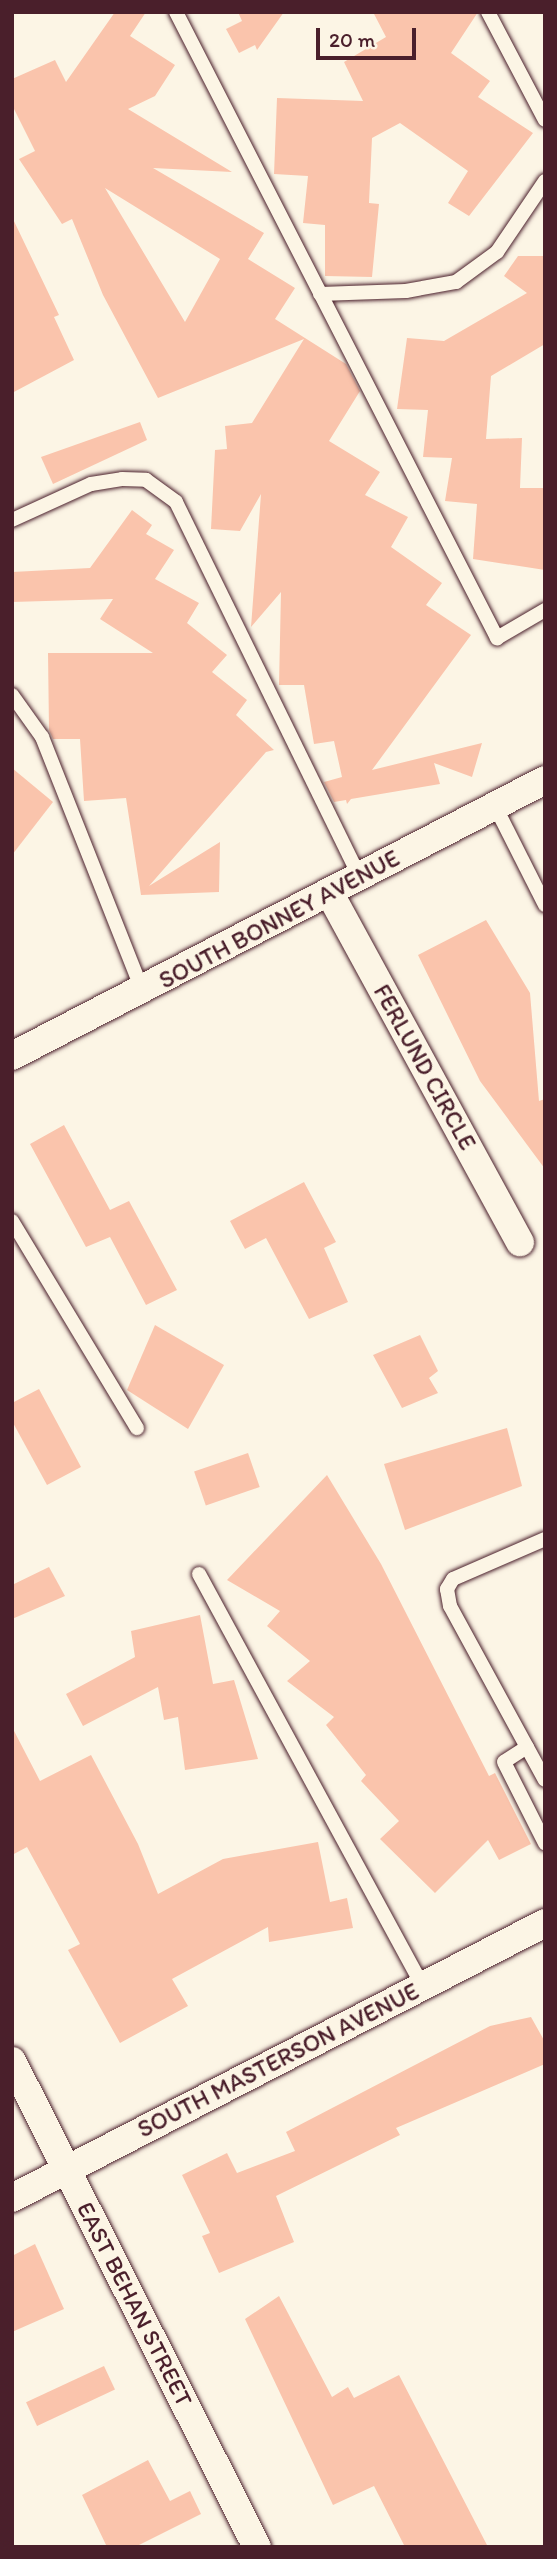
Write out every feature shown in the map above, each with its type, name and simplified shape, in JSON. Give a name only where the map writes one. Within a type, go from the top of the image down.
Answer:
[{"type":"street","name":"SOUTH BONNEY AVENUE","points":[[12,1056],[545,780]]},
{"type":"street","name":"FERLUND CIRCLE","points":[[329,892],[520,1242]]},
{"type":"street","name":"SOUTH MASTERSON AVENUE","points":[[12,2198],[545,1923]]},
{"type":"street","name":"EAST BEHAN STREET","points":[[12,2061],[257,2547]]},
{"type":"lane","points":[[176,12],[497,638],[545,610]]},
{"type":"lane","points":[[488,12],[545,120]]},
{"type":"lane","points":[[320,294],[406,291],[456,282],[497,252],[545,181]]},
{"type":"lane","points":[[12,520],[91,484],[122,479],[146,480],[176,502],[359,877]]},
{"type":"lane","points":[[12,695],[41,737],[142,990]]},
{"type":"lane","points":[[495,806],[545,905]]},
{"type":"lane","points":[[12,1222],[137,1428]]},
{"type":"lane","points":[[545,1539],[453,1579],[447,1589],[450,1606],[545,1780]]},
{"type":"lane","points":[[199,1574],[423,1986]]},
{"type":"lane","points":[[527,1747],[504,1762],[545,1843]]},
{"type":"building","points":[[115,12],[146,12],[130,36],[175,65],[155,96],[128,109],[232,172],[153,168],[264,233],[248,259],[295,288],[275,319],[346,364],[360,391],[329,441],[380,472],[365,495],[408,517],[391,547],[442,583],[426,605],[471,635],[372,770],[482,743],[472,777],[434,763],[440,784],[351,799],[347,804],[346,800],[334,802],[324,782],[342,777],[334,741],[314,744],[304,685],[279,685],[281,592],[251,627],[261,494],[240,531],[211,529],[215,450],[227,449],[225,426],[252,423],[304,339],[158,398],[103,295],[72,219],[62,224],[19,159],[35,151],[12,105],[12,79],[55,60],[66,82]],"holes":[[[105,188],[220,259],[185,322]]]},
{"type":"building","points":[[238,12],[284,12],[257,50],[255,45],[239,53],[226,29],[242,21]]},
{"type":"building","points":[[373,12],[478,12],[451,53],[490,81],[478,97],[533,133],[469,216],[448,203],[468,171],[400,123],[372,138],[369,203],[379,204],[372,277],[325,276],[325,225],[303,223],[308,176],[274,174],[277,98],[363,101],[344,62],[386,37]]},
{"type":"building","points":[[12,217],[59,315],[54,317],[74,360],[12,393]]},
{"type":"building","points":[[518,256],[545,256],[545,344],[491,376],[486,439],[522,438],[520,488],[545,488],[545,570],[473,559],[477,504],[445,501],[452,458],[423,457],[428,410],[397,409],[407,338],[444,341],[527,293],[504,276]]},
{"type":"building","points":[[140,422],[147,440],[53,484],[41,457]]},
{"type":"building","points":[[132,510],[152,525],[146,534],[174,550],[155,579],[199,603],[187,623],[227,655],[212,672],[247,700],[236,715],[274,750],[266,752],[149,886],[220,842],[219,892],[141,895],[126,798],[84,801],[80,739],[53,739],[49,730],[48,653],[153,653],[100,619],[113,599],[12,602],[12,572],[90,568]]},
{"type":"building","points":[[12,768],[53,802],[12,855]]},
{"type":"building","points":[[486,920],[530,993],[539,1101],[545,1099],[545,1169],[480,1081],[418,955]]},
{"type":"building","points":[[64,1125],[110,1210],[129,1201],[177,1290],[146,1305],[110,1237],[86,1247],[30,1144]]},
{"type":"building","points":[[304,1182],[336,1242],[324,1248],[348,1302],[309,1319],[266,1238],[245,1249],[230,1221]]},
{"type":"building","points":[[155,1325],[224,1365],[188,1429],[127,1390]]},
{"type":"building","points":[[420,1335],[438,1371],[429,1378],[438,1393],[402,1408],[373,1355]]},
{"type":"building","points":[[39,1389],[81,1467],[47,1485],[12,1421],[12,1403]]},
{"type":"building","points":[[507,1428],[522,1486],[405,1530],[384,1464]]},
{"type":"building","points":[[248,1453],[260,1487],[206,1506],[194,1472]]},
{"type":"building","points":[[327,1475],[381,1564],[489,1776],[495,1773],[531,1844],[499,1860],[488,1840],[435,1893],[380,1839],[399,1821],[361,1781],[366,1775],[326,1725],[334,1717],[287,1681],[310,1661],[267,1626],[280,1611],[227,1580]]},
{"type":"building","points":[[49,1567],[65,1596],[12,1619],[12,1585]]},
{"type":"building","points":[[200,1615],[213,1684],[234,1680],[258,1759],[185,1770],[178,1717],[164,1720],[158,1687],[83,1726],[66,1694],[135,1657],[131,1631]]},
{"type":"building","points":[[12,1727],[40,1781],[91,1755],[138,1844],[158,1894],[223,1859],[318,1842],[330,1902],[347,1898],[353,1928],[269,1942],[268,1927],[172,1979],[188,2006],[120,2043],[68,1950],[80,1944],[27,1847],[12,1855]]},
{"type":"building","points":[[531,2017],[545,2042],[545,2064],[396,2128],[400,2135],[276,2196],[294,2242],[219,2273],[202,2236],[210,2233],[182,2175],[227,2153],[237,2173],[295,2151],[286,2132],[490,2026]]},
{"type":"building","points":[[35,2244],[64,2309],[12,2332],[12,2256]]},
{"type":"building","points":[[279,2296],[332,2397],[348,2387],[354,2398],[399,2375],[488,2547],[405,2547],[374,2486],[333,2505],[245,2319]]},
{"type":"building","points":[[104,2366],[115,2390],[37,2426],[26,2402]]},
{"type":"building","points":[[148,2460],[170,2501],[190,2491],[201,2514],[135,2547],[107,2547],[82,2495]]}]
